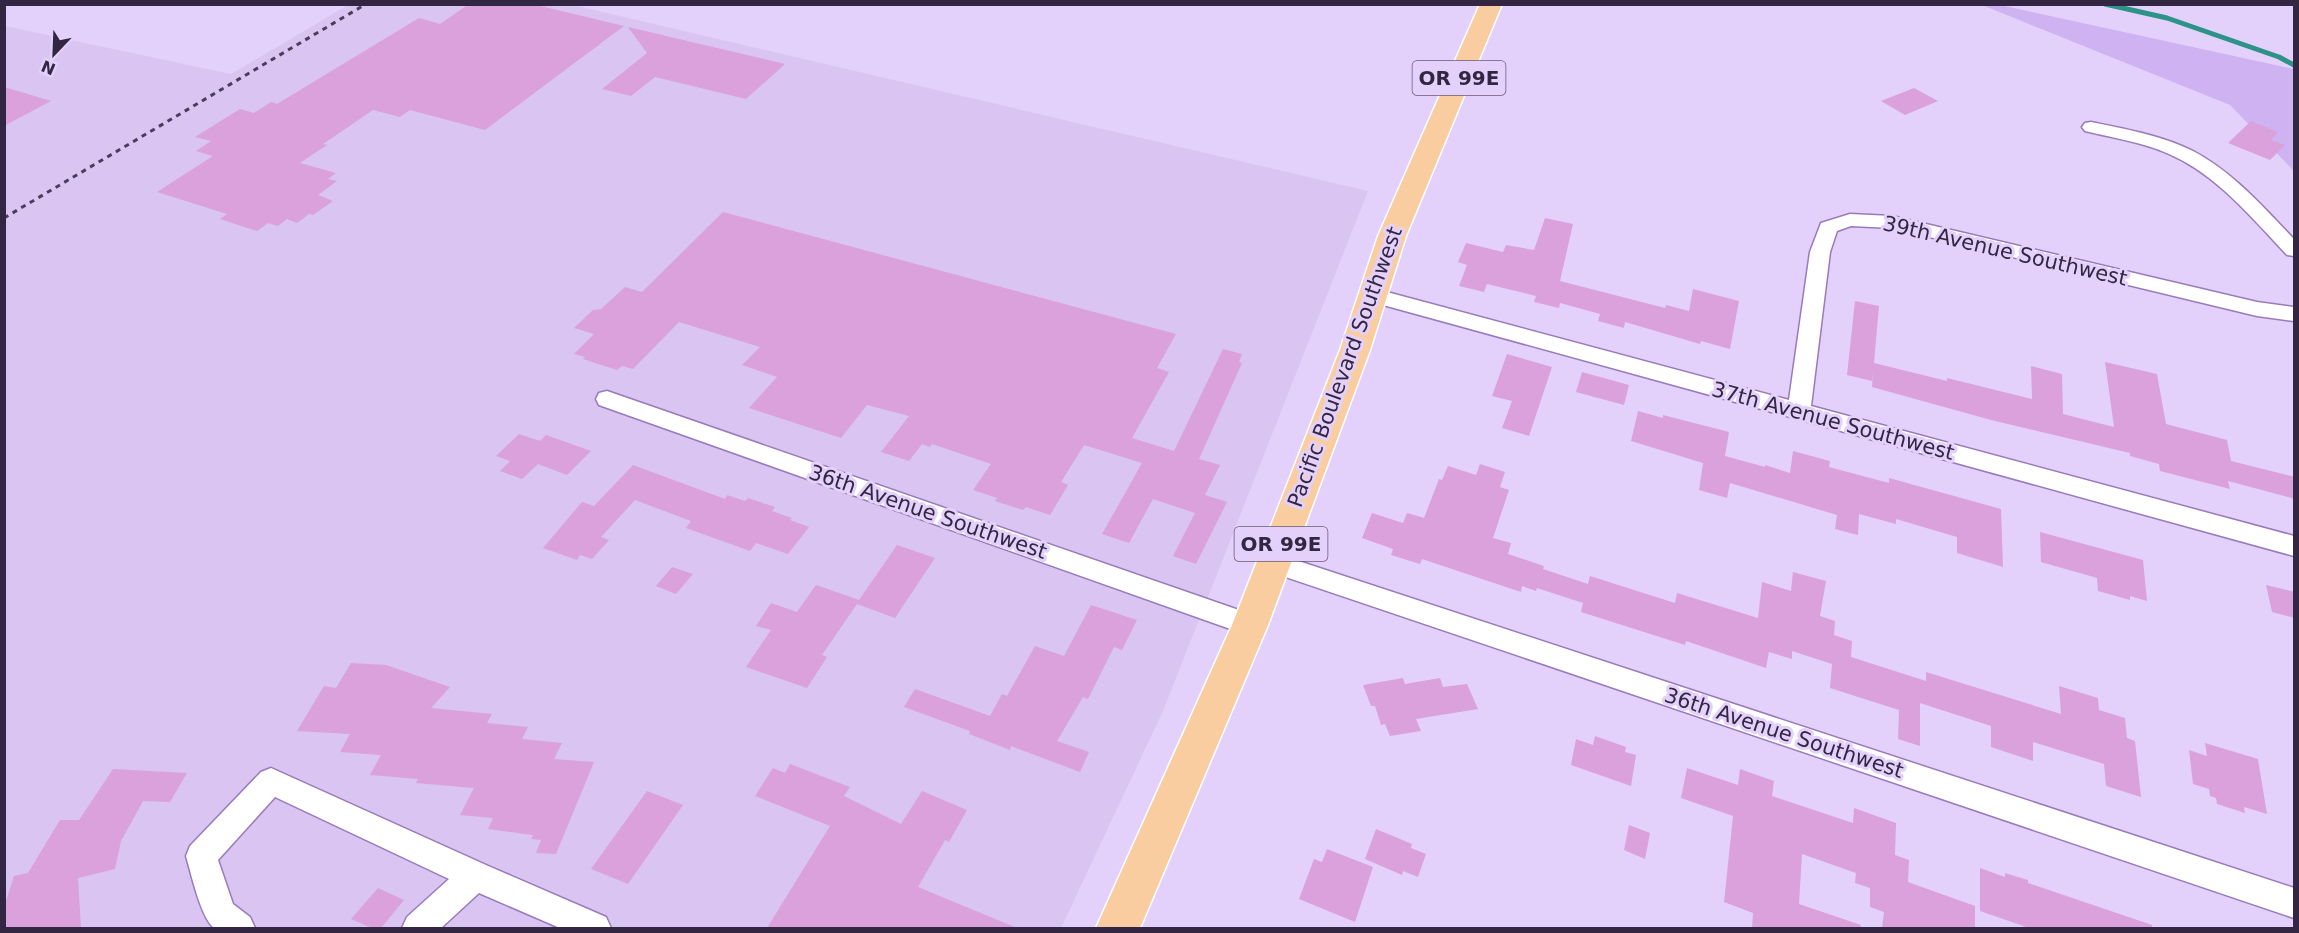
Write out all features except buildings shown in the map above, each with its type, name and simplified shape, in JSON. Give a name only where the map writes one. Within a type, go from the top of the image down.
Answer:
[{"type":"main road","name":"Pacific Boulevard Southwest","points":[[1118,928],[1250,625],[1354,351],[1371,295],[1410,188],[1491,4]]},
{"type":"street","points":[[2091,127],[2144,140],[2198,162],[2228,184],[2295,250]]},
{"type":"street","name":"39th Avenue Southwest","points":[[1799,412],[1820,252],[1828,227],[1850,220],[1892,222],[2256,309],[2295,314]]},
{"type":"street","name":"37th Avenue Southwest","points":[[1371,295],[2295,546]]},
{"type":"street","name":"36th Avenue Southwest","points":[[607,399],[1250,625]]},
{"type":"street","name":"36th Avenue Southwest","points":[[1274,563],[2295,903]]},
{"type":"street","points":[[239,928],[221,914],[201,856],[271,781],[475,876],[595,928]]},
{"type":"street","points":[[418,928],[475,876]]},
{"type":"shaded area","points":[[348,5],[573,5],[1368,191],[1163,711],[1061,928],[5,928],[5,26],[231,74]]},
{"type":"shaded area","points":[[1982,5],[2000,5],[2294,69],[2294,171],[2230,105]]},
{"type":"waterway","points":[[2105,4],[2167,18],[2279,57],[2294,65]]},
{"type":"railway","points":[[4,218],[366,4]]}]
